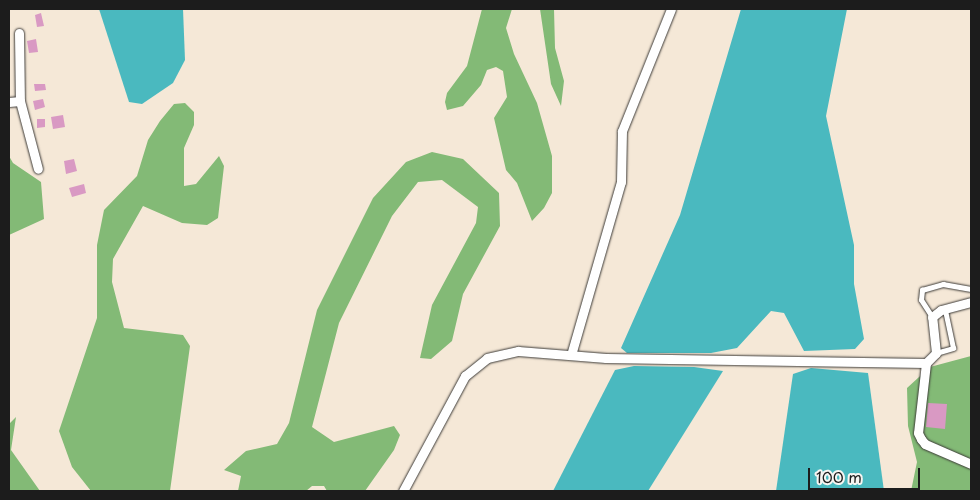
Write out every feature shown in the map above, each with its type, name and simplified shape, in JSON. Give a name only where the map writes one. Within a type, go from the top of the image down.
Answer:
[{"type":"street","points":[[570,355],[621,182],[622,131],[672,9]]},
{"type":"street","points":[[19,33],[20,100],[38,169]]},
{"type":"street","points":[[9,102],[20,100]]},
{"type":"street","points":[[971,302],[945,309],[932,317],[936,353],[926,363],[918,432],[925,444],[971,464]]},
{"type":"street","points":[[403,491],[466,376],[475,365],[487,358],[518,351],[570,355],[926,363]]},
{"type":"lane","points":[[932,317],[921,300],[922,290],[944,284],[971,289]]},
{"type":"lane","points":[[936,353],[953,348],[945,309]]},
{"type":"green space","points":[[482,9],[512,9],[506,28],[514,54],[537,103],[552,156],[552,193],[544,208],[532,221],[517,183],[506,170],[494,118],[507,97],[503,71],[496,67],[487,70],[481,85],[463,106],[447,110],[445,102],[447,93],[467,66]]},
{"type":"green space","points":[[540,9],[554,9],[555,48],[564,81],[561,106],[551,84]]},
{"type":"green space","points":[[185,103],[194,112],[194,125],[184,148],[184,186],[196,184],[219,156],[224,166],[218,218],[207,225],[182,223],[143,206],[113,259],[112,282],[124,328],[183,335],[190,346],[170,491],[91,491],[72,467],[59,431],[97,318],[97,245],[104,210],[137,176],[148,140],[160,121],[174,104]]},
{"type":"green space","points":[[432,152],[463,159],[499,193],[500,226],[463,294],[452,341],[431,359],[420,358],[432,305],[476,223],[478,207],[442,180],[418,182],[392,216],[339,323],[312,427],[334,442],[394,426],[400,435],[394,450],[365,491],[327,491],[324,486],[312,486],[306,491],[238,491],[241,476],[224,470],[246,451],[277,444],[289,423],[317,310],[373,198],[406,162]]},
{"type":"green space","points":[[9,156],[13,163],[41,182],[44,219],[9,235]]},
{"type":"green space","points":[[971,356],[971,491],[911,491],[917,462],[908,426],[907,388],[930,367]]},
{"type":"green space","points":[[16,417],[11,450],[40,491],[9,491],[9,424]]},
{"type":"water","points":[[99,9],[183,9],[185,60],[173,83],[142,104],[129,102]]},
{"type":"water","points":[[741,9],[847,9],[826,116],[854,245],[854,284],[864,339],[855,349],[804,351],[784,313],[771,311],[737,348],[711,353],[627,353],[621,348],[680,215]]},
{"type":"water","points":[[634,366],[694,367],[723,371],[648,491],[553,491],[615,370]]},
{"type":"water","points":[[811,368],[868,373],[884,491],[776,491],[793,374]]},
{"type":"building","points":[[41,13],[44,26],[37,27],[35,15]]},
{"type":"building","points":[[36,39],[38,52],[29,53],[27,41]]},
{"type":"building","points":[[34,84],[45,84],[46,90],[35,91]]},
{"type":"building","points":[[43,99],[45,107],[35,110],[33,101]]},
{"type":"building","points":[[63,115],[65,127],[53,129],[51,117]]},
{"type":"building","points":[[37,119],[45,119],[45,127],[37,128]]},
{"type":"building","points":[[74,159],[77,171],[66,174],[64,161]]},
{"type":"building","points":[[84,184],[86,193],[72,197],[69,188]]},
{"type":"building","points":[[928,403],[947,404],[945,429],[926,427]]}]
